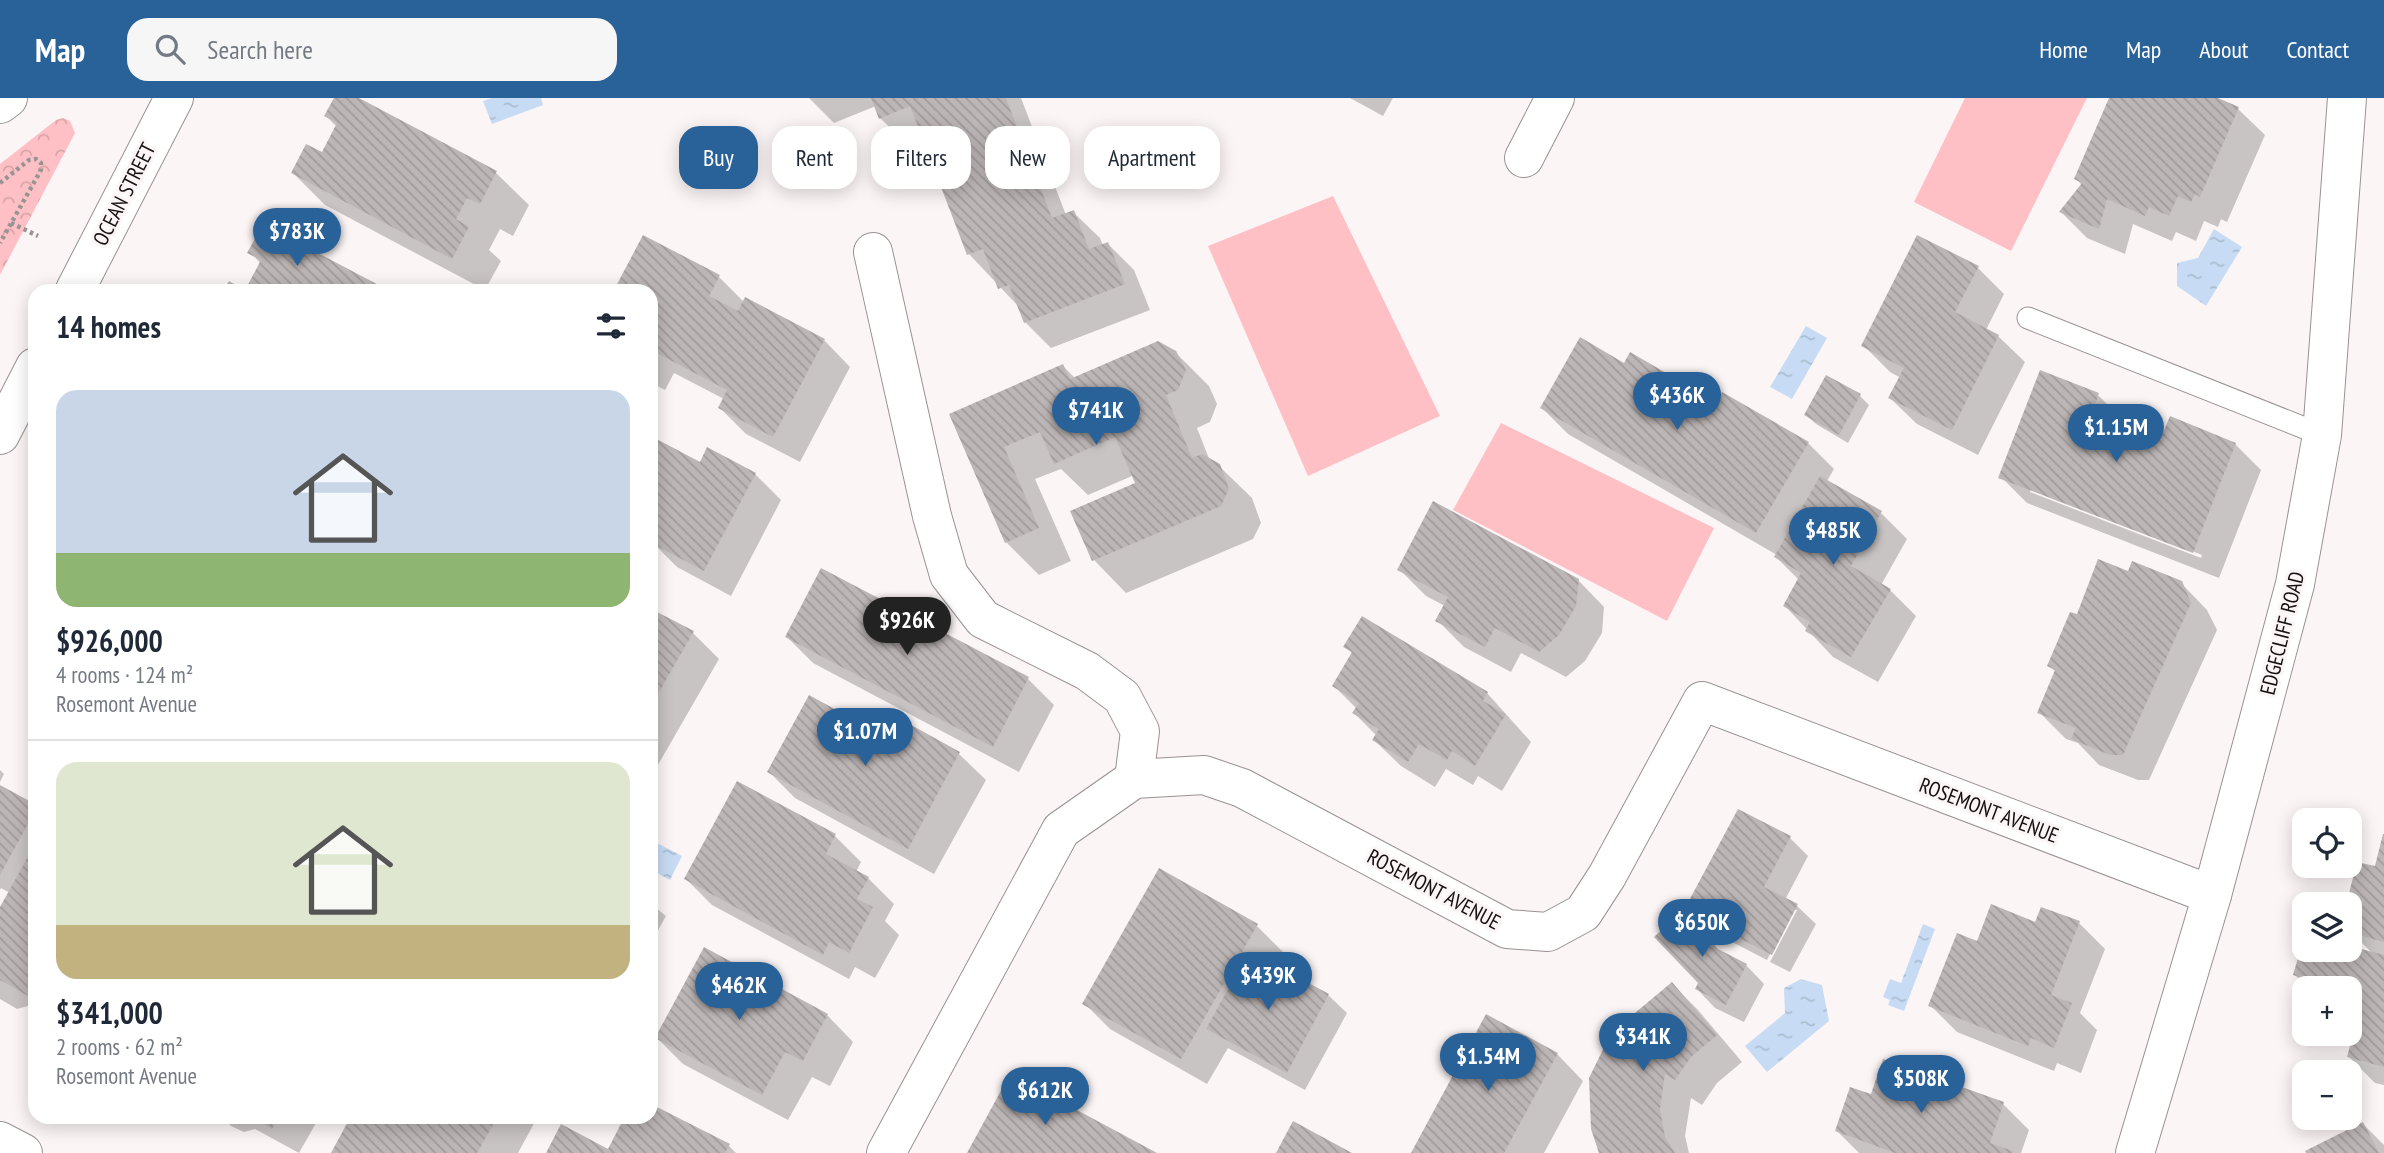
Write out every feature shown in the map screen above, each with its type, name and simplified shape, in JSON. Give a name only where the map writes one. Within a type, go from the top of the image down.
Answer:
[{"type":"street","points":[[0,104],[8,98]]},
{"type":"street","name":"OCEAN STREET","points":[[78,284],[174,98]]},
{"type":"street","points":[[1524,158],[1555,98]]},
{"type":"street","name":"EDGECLIFF ROAD","points":[[2135,1153],[2212,895],[2295,584],[2322,435],[2347,98]]},
{"type":"street","points":[[873,252],[932,516],[949,575],[983,619],[1087,671],[1122,697],[1140,731],[1134,779],[1060,830],[886,1153]]},
{"type":"street","points":[[0,435],[28,381]]},
{"type":"street","name":"ROSEMONT AVENUE","points":[[1134,779],[1204,775],[1242,788],[1507,929],[1548,932],[1583,914],[1702,701],[2212,895]]},
{"type":"street","points":[[0,1141],[23,1153]]},
{"type":"lane","points":[[2028,318],[2322,435]]},
{"type":"path","points":[[0,183],[29,160],[36,159],[41,163],[41,170],[0,243]]},
{"type":"path","points":[[11,223],[38,236]]},
{"type":"green space","points":[[1965,98],[2087,98],[2011,251],[1914,202]]},
{"type":"green space","points":[[63,118],[70,121],[75,133],[0,275],[0,164],[56,120]]},
{"type":"green space","points":[[1333,196],[1440,416],[1308,476],[1208,246]]},
{"type":"green space","points":[[1501,423],[1714,528],[1667,621],[1453,510]]},
{"type":"water","points":[[492,98],[541,98],[543,105],[492,124],[483,101]]},
{"type":"water","points":[[2214,229],[2242,247],[2206,306],[2177,286],[2177,263],[2198,258]]},
{"type":"water","points":[[1806,326],[1827,338],[1792,399],[1770,387]]},
{"type":"water","points":[[658,844],[682,856],[670,880],[658,874]]},
{"type":"water","points":[[1923,924],[1935,929],[1904,1011],[1888,1005],[1890,1000],[1883,997],[1890,979],[1901,983]]},
{"type":"water","points":[[1801,979],[1822,985],[1829,1021],[1767,1072],[1745,1046],[1785,1013],[1784,988]]},
{"type":"building","points":[[334,98],[359,98],[497,171],[480,204],[467,198],[456,219],[469,227],[452,259],[291,173],[306,144],[322,152],[337,123],[324,116]]},
{"type":"building","points":[[871,98],[1006,98],[1017,126],[985,126],[985,189],[1041,189],[1052,218],[1074,210],[1089,249],[1108,242],[1125,284],[1024,323],[1009,285],[998,289],[983,249],[967,255],[942,189],[971,189],[971,126],[918,126],[910,106],[879,119]]},
{"type":"building","points":[[2109,98],[2218,98],[2239,107],[2200,197],[2195,194],[2191,202],[2178,196],[2169,216],[2149,207],[2145,216],[2107,199],[2099,229],[2059,212],[2082,183],[2074,179]]},
{"type":"building","points":[[263,224],[377,284],[248,284],[261,260],[247,253]]},
{"type":"building","points":[[643,235],[720,275],[709,296],[738,311],[745,297],[825,339],[773,437],[718,408],[727,390],[658,354],[658,284],[617,284]]},
{"type":"building","points":[[1917,235],[1979,266],[1955,312],[1999,335],[1952,430],[1888,398],[1904,368],[1861,346]]},
{"type":"building","points":[[1580,337],[1624,363],[1630,352],[1716,402],[1722,392],[1809,442],[1756,533],[1540,408]]},
{"type":"building","points":[[1158,341],[1176,351],[1186,370],[1178,390],[1166,395],[1192,458],[1202,454],[1220,464],[1229,489],[1221,506],[1092,561],[1070,511],[1135,483],[1115,437],[1054,464],[1040,432],[1004,447],[1039,528],[1005,543],[949,414],[1063,364],[1070,379]]},
{"type":"building","points":[[2040,370],[2099,393],[2092,413],[2160,440],[2170,416],[2236,443],[2193,553],[1998,478]]},
{"type":"building","points":[[1826,375],[1861,394],[1839,435],[1804,415]]},
{"type":"building","points":[[658,440],[700,462],[707,447],[756,473],[704,571],[658,547]]},
{"type":"building","points":[[1820,476],[1882,511],[1851,566],[1891,589],[1851,657],[1805,631],[1810,622],[1783,606],[1801,573],[1774,557]]},
{"type":"building","points":[[1433,501],[1579,579],[1576,606],[1559,635],[1539,652],[1495,628],[1485,647],[1435,621],[1448,597],[1397,570]]},
{"type":"building","points":[[2098,559],[2128,571],[2132,561],[2182,581],[2191,603],[2123,755],[2110,755],[2071,739],[2076,728],[2037,713],[2055,670],[2047,666],[2070,612],[2077,614]]},
{"type":"building","points":[[821,568],[1029,677],[993,747],[785,637]]},
{"type":"building","points":[[658,613],[694,631],[658,694]]},
{"type":"building","points":[[1362,616],[1488,692],[1483,701],[1506,714],[1475,766],[1452,751],[1447,760],[1419,744],[1408,762],[1372,740],[1379,729],[1352,713],[1359,703],[1332,686],[1352,652],[1343,647]]},
{"type":"building","points":[[809,695],[873,730],[884,710],[960,752],[908,849],[767,772]]},
{"type":"building","points":[[737,781],[836,834],[826,854],[869,877],[857,899],[873,907],[849,953],[829,942],[823,955],[684,879]]},
{"type":"building","points":[[0,785],[28,800],[28,824],[0,875]]},
{"type":"building","points":[[1738,809],[1791,836],[1764,887],[1798,904],[1772,955],[1684,910]]},
{"type":"building","points":[[2384,834],[2384,942],[2362,936],[2362,892],[2349,892],[2353,878],[2362,878],[2362,863],[2375,866]]},
{"type":"building","points":[[28,857],[28,996],[0,980],[0,907]]},
{"type":"building","points":[[1159,868],[1258,924],[1181,1059],[1082,1004]]},
{"type":"building","points":[[1991,904],[2035,922],[2041,907],[2080,921],[2051,995],[2072,1003],[2054,1048],[2031,1038],[2028,1046],[1928,1006],[1957,933],[1977,941]]},
{"type":"building","points":[[1682,911],[1718,949],[1747,964],[1726,1005],[1695,989],[1698,983],[1654,937]]},
{"type":"building","points":[[704,947],[828,1014],[803,1061],[785,1052],[762,1095],[658,1040],[658,1032]]},
{"type":"building","points":[[2362,949],[2384,955],[2384,1067],[2347,1057],[2350,1046],[2362,1046],[2362,976],[2293,975],[2297,962],[2362,962]]},
{"type":"building","points":[[1249,951],[1329,994],[1287,1073],[1206,1029]]},
{"type":"building","points":[[1672,982],[1717,1035],[1691,1057],[1675,1080],[1665,1074],[1660,1109],[1665,1137],[1675,1153],[1599,1153],[1591,1129],[1589,1078],[1611,1033]]},
{"type":"building","points":[[1486,1014],[1558,1053],[1504,1153],[1411,1153]]},
{"type":"building","points":[[1883,1059],[2004,1102],[1990,1143],[2013,1151],[2012,1153],[1895,1153],[1835,1131],[1850,1087],[1871,1094]]},
{"type":"building","points":[[1010,1074],[1157,1153],[967,1153]]},
{"type":"building","points":[[658,1108],[730,1144],[725,1153],[546,1153],[561,1124],[608,1149],[621,1124],[658,1124]]},
{"type":"building","points":[[1293,1121],[1352,1153],[1276,1153]]},
{"type":"building","points":[[2362,1122],[2379,1153],[2306,1153],[2305,1151],[2347,1130],[2362,1130]]},
{"type":"building","points":[[347,1124],[493,1124],[477,1153],[331,1153]]}]
